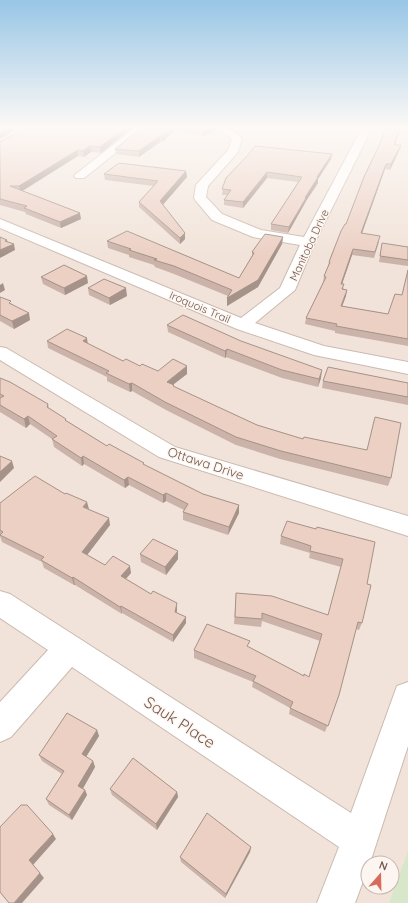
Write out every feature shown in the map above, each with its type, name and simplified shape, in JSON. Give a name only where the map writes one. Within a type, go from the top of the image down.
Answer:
[{"type":"street","points":[[80,176],[88,170]]},
{"type":"street","points":[[216,170],[202,185],[200,198],[217,217],[258,234],[308,242]]},
{"type":"street","name":"Manitoba Drive","points":[[243,324],[287,290],[308,242],[345,170]]},
{"type":"street","name":"Iroquois Trail","points":[[0,224],[243,324],[320,351],[408,368]]},
{"type":"street","name":"Ottawa Drive","points":[[0,352],[167,452],[408,526]]},
{"type":"street","name":"Sauk Place","points":[[0,603],[360,840]]},
{"type":"street","points":[[0,726],[68,649]]},
{"type":"street","points":[[336,903],[360,840],[408,697]]},
{"type":"shaded area","points":[[0,170],[408,170],[408,903],[0,903]]},
{"type":"green space","points":[[408,851],[408,903],[389,903],[392,895],[400,895],[400,873]]},
{"type":"building","points":[[0,170],[45,170],[19,186],[10,186],[80,213],[60,222],[24,208],[27,206],[0,199]]},
{"type":"building","points":[[109,170],[186,171],[160,201],[185,233],[180,238],[139,202],[158,181],[104,174]]},
{"type":"building","points":[[234,170],[321,170],[289,227],[271,224],[302,177],[267,172],[243,202],[224,200],[231,190],[222,189],[226,178]]},
{"type":"building","points":[[367,170],[384,170],[361,233],[380,236],[375,252],[353,249],[341,284],[344,284],[342,289],[347,290],[341,306],[388,314],[395,294],[402,295],[408,270],[408,339],[336,326],[337,324],[306,318],[326,277],[324,276],[329,262],[341,231],[346,224]]},
{"type":"building","points":[[127,231],[239,278],[254,253],[252,252],[265,234],[283,237],[258,280],[227,298],[232,290],[174,266],[154,260],[157,259],[107,241]]},
{"type":"building","points":[[0,237],[7,240],[5,241],[14,244],[0,250]]},
{"type":"building","points":[[382,243],[408,247],[408,260],[380,256]]},
{"type":"building","points":[[64,265],[87,276],[64,288],[41,277]]},
{"type":"building","points":[[104,279],[126,288],[109,298],[88,288]]},
{"type":"building","points":[[0,297],[11,301],[9,303],[29,313],[12,321],[0,315]]},
{"type":"building","points":[[183,315],[241,341],[322,370],[319,379],[282,370],[227,349],[225,351],[167,325]]},
{"type":"building","points":[[67,329],[87,338],[83,341],[123,361],[126,359],[140,366],[142,364],[158,371],[173,359],[187,366],[167,382],[174,385],[173,386],[257,425],[303,439],[304,437],[367,450],[375,417],[401,423],[391,478],[281,451],[236,437],[165,402],[132,383],[129,384],[106,373],[109,371],[47,341]]},
{"type":"building","points":[[328,367],[408,383],[408,397],[323,381]]},
{"type":"building","points":[[0,378],[10,382],[48,404],[47,407],[66,419],[65,420],[107,446],[109,444],[144,463],[143,464],[203,494],[239,505],[229,527],[183,512],[188,504],[166,493],[163,495],[128,477],[124,480],[83,456],[81,458],[52,439],[57,436],[28,416],[24,419],[0,405],[0,398],[4,396],[0,394]]},
{"type":"building","points":[[0,456],[12,461],[0,472]]},
{"type":"building","points":[[35,476],[65,494],[66,493],[87,502],[83,507],[109,518],[82,552],[105,565],[113,556],[130,566],[121,576],[151,594],[153,591],[177,603],[175,612],[186,617],[173,635],[121,606],[120,607],[73,577],[72,578],[41,560],[44,557],[0,535],[3,532],[0,530],[0,503]]},
{"type":"building","points":[[287,521],[375,542],[367,584],[371,585],[362,623],[358,622],[339,695],[328,726],[290,708],[293,702],[253,681],[256,676],[194,650],[207,624],[250,641],[247,646],[304,676],[304,674],[309,677],[322,634],[262,613],[262,619],[235,617],[236,593],[272,596],[328,615],[343,559],[310,551],[311,546],[281,536]]},
{"type":"building","points":[[153,539],[178,551],[165,567],[140,554]]},
{"type":"building","points":[[67,713],[97,730],[82,754],[93,761],[78,786],[85,790],[69,815],[46,799],[64,771],[39,755]]},
{"type":"building","points":[[133,758],[177,792],[156,824],[110,789]]},
{"type":"building","points":[[21,805],[27,805],[53,834],[29,860],[40,873],[14,903],[9,903],[0,892],[0,827]]},
{"type":"building","points":[[207,813],[251,847],[226,894],[180,857]]}]
